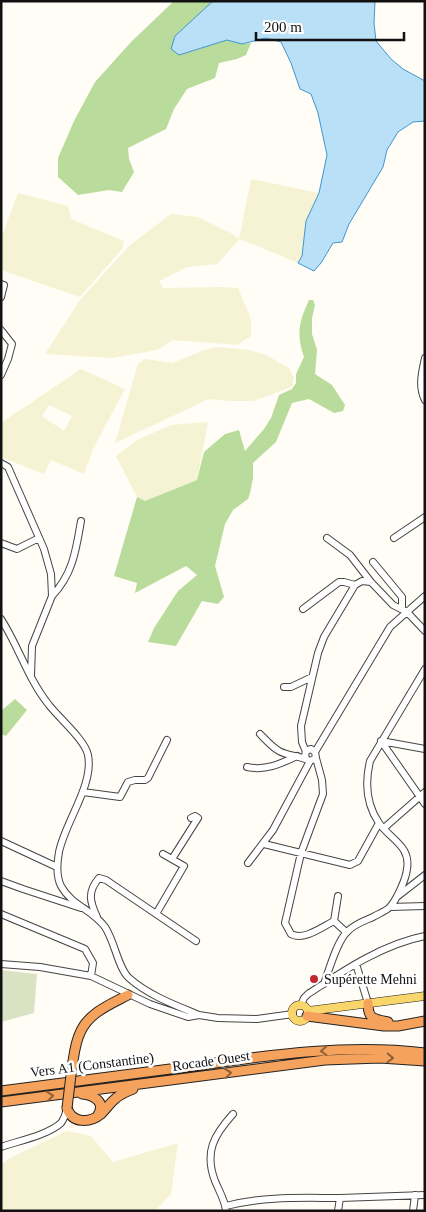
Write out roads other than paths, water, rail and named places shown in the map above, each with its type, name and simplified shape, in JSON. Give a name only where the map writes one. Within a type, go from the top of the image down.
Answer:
[{"type":"highway","points":[[128,995],[99,1011],[80,1032],[72,1067],[67,1108],[70,1115],[75,1119],[85,1120],[94,1118],[120,1094],[148,1083]]},
{"type":"highway","points":[[368,1003],[369,1013],[373,1018],[396,1022]]},
{"type":"highway","points":[[308,1014],[384,1026],[402,1025],[425,1019]]},
{"type":"highway","points":[[384,1026],[396,1022],[425,1019]]},
{"type":"highway","name":"Vers A1 (Constantine)","points":[[1,1091],[306,1052],[358,1048],[425,1052]]},
{"type":"highway","name":"Rocade Ouest","points":[[1,1102],[346,1058],[425,1061]]},
{"type":"highway","points":[[74,1093],[90,1095],[100,1102],[100,1112],[94,1118]]},
{"type":"main road","points":[[308,1014],[306,1007],[301,1005],[295,1007],[293,1014],[298,1020],[303,1020],[308,1014],[368,1003],[425,996]]},
{"type":"street","points":[[1,284],[4,285],[1,297]]},
{"type":"street","points":[[1,330],[12,344],[1,375]]},
{"type":"street","points":[[425,358],[421,382],[422,395],[425,400]]},
{"type":"street","points":[[1,463],[8,467],[39,538],[51,574],[52,596]]},
{"type":"street","points":[[394,538],[425,517]]},
{"type":"street","points":[[31,678],[32,646],[52,596],[68,576],[81,521]]},
{"type":"street","points":[[1,543],[17,549],[39,538]]},
{"type":"street","points":[[327,538],[350,555],[371,582],[393,605],[404,610],[425,631]]},
{"type":"street","points":[[373,562],[402,598],[404,610]]},
{"type":"street","points":[[334,921],[300,936],[294,936],[286,928],[285,919],[301,853],[323,794],[322,780],[302,742],[302,726],[312,677],[324,637],[355,585],[362,581],[371,582]]},
{"type":"street","points":[[303,609],[339,582],[355,585]]},
{"type":"street","points":[[248,863],[264,844],[311,756],[390,627],[404,610],[425,596]]},
{"type":"street","points":[[1,619],[31,678],[50,706],[87,751],[89,764],[83,792],[64,833],[57,867],[62,887],[66,894],[82,908],[98,918]]},
{"type":"street","points":[[390,907],[405,880],[408,867],[407,857],[404,849],[382,825],[371,805],[366,787],[367,773],[370,761],[381,741],[425,669]]},
{"type":"street","points":[[284,687],[291,687],[312,677]]},
{"type":"street","points":[[260,734],[278,750],[297,756],[311,756]]},
{"type":"street","points":[[83,792],[122,796],[128,782],[148,778],[167,740]]},
{"type":"street","points":[[381,741],[425,749]]},
{"type":"street","points":[[381,741],[422,794],[425,804]]},
{"type":"street","points":[[247,767],[265,768],[297,756]]},
{"type":"street","points":[[264,844],[345,866],[354,864],[382,825],[422,794]]},
{"type":"street","points":[[172,860],[198,818],[195,816],[191,818]]},
{"type":"street","points":[[1,841],[57,867]]},
{"type":"street","points":[[156,914],[184,866],[163,854]]},
{"type":"street","points":[[395,899],[425,875]]},
{"type":"street","points":[[196,941],[106,880],[99,878],[94,884],[90,902],[112,940],[120,965],[126,976],[138,986],[199,1015],[247,1019],[293,1014]]},
{"type":"street","points":[[1,881],[82,908]]},
{"type":"street","points":[[334,921],[338,896]]},
{"type":"street","points":[[324,984],[346,932],[390,907],[425,906]]},
{"type":"street","points":[[1,914],[85,949],[93,963],[92,976]]},
{"type":"street","points":[[334,921],[346,932]]},
{"type":"street","points":[[301,1005],[306,996],[356,964],[406,939],[425,936]]},
{"type":"street","points":[[1,964],[40,967],[92,976],[128,995],[188,1017],[199,1015]]},
{"type":"street","points":[[356,964],[368,1003]]},
{"type":"street","points":[[62,1122],[67,1108]]},
{"type":"street","points":[[233,1114],[218,1131],[212,1144],[210,1160],[214,1179],[226,1208],[251,1200],[307,1196],[340,1198],[425,1195]]},
{"type":"street","points":[[1,1147],[47,1131],[66,1120],[75,1119]]},
{"type":"street","points":[[412,1211],[414,1195]]},
{"type":"street","points":[[338,1211],[340,1198]]},
{"type":"water","points":[[213,1],[375,1],[374,23],[376,41],[391,59],[403,69],[425,81],[425,121],[413,122],[398,132],[387,150],[383,167],[349,224],[342,242],[333,243],[314,271],[298,263],[302,256],[306,221],[319,193],[327,155],[318,113],[311,94],[300,89],[281,42],[266,38],[242,44],[227,40],[179,55],[171,49],[175,36]]},
{"type":"place","name":"Supérette Mehni","points":[[314,979]]}]
